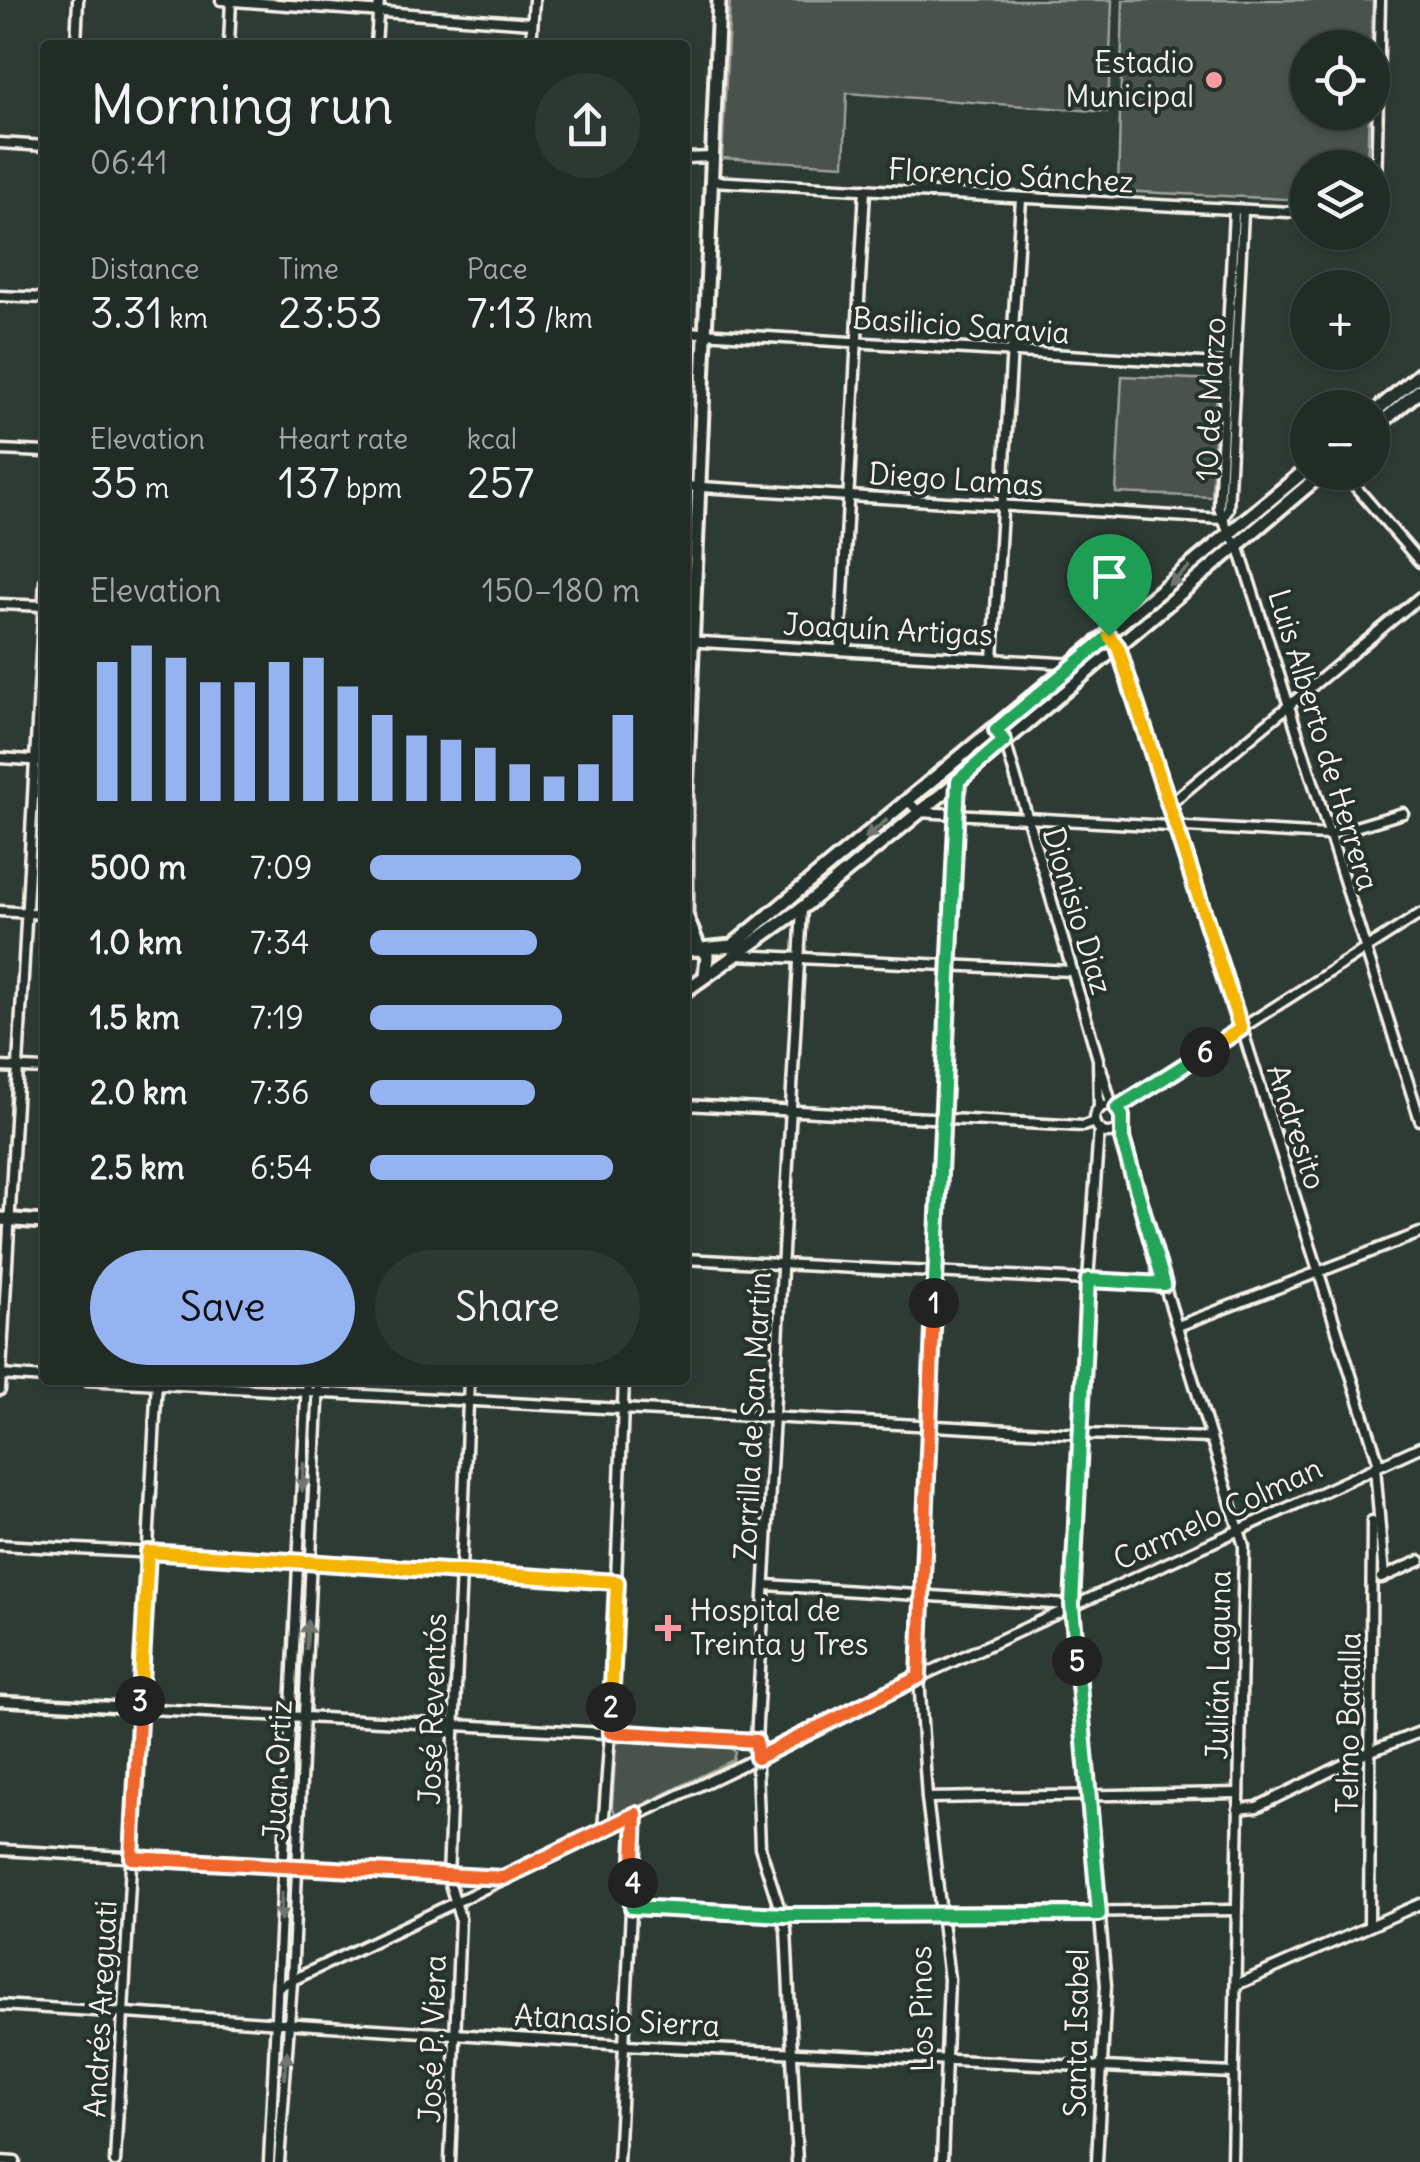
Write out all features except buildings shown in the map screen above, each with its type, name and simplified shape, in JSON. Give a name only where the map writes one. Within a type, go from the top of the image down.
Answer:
[{"type":"street","points":[[76,40],[78,0]]},
{"type":"street","points":[[222,0],[532,23]]},
{"type":"street","points":[[229,40],[231,0]]},
{"type":"street","points":[[376,40],[380,0]]},
{"type":"street","points":[[531,40],[534,0]]},
{"type":"street","points":[[690,538],[704,333],[718,0]]},
{"type":"street","points":[[1377,150],[1380,0]]},
{"type":"street","points":[[0,143],[40,146]]},
{"type":"street","points":[[690,158],[712,157]]},
{"type":"street","name":"Florencio Sánchez","points":[[711,181],[1290,213]]},
{"type":"street","points":[[840,650],[865,189]]},
{"type":"street","points":[[993,658],[1021,198]]},
{"type":"street","name":"10 de Marzo","points":[[1223,518],[1219,508],[1224,365],[1238,212]]},
{"type":"street","name":"10 de Marzo","points":[[1223,518],[1228,509],[1238,212]]},
{"type":"street","points":[[0,296],[40,298]]},
{"type":"street","name":"Basilicio Saravia","points":[[690,332],[1235,365]]},
{"type":"street","points":[[1390,399],[1420,374]]},
{"type":"street","points":[[1390,416],[1420,390]]},
{"type":"street","points":[[0,450],[40,452]]},
{"type":"street","points":[[690,985],[802,908],[958,781],[1004,741],[1109,636],[1290,483]]},
{"type":"street","name":"Diego Lamas","points":[[691,486],[1223,518]]},
{"type":"street","points":[[690,949],[732,946],[996,730],[1080,668],[1118,647],[1303,490]]},
{"type":"street","points":[[1358,490],[1420,562]]},
{"type":"street","name":"Luis Alberto de Herrera","points":[[1223,518],[1238,546],[1420,1120]]},
{"type":"street","points":[[1171,803],[1420,597]]},
{"type":"street","points":[[0,604],[40,606]]},
{"type":"street","name":"Andresito","points":[[1109,636],[1118,647],[1171,803],[1377,1465],[1384,1577]]},
{"type":"street","name":"Joaquín Artigas","points":[[690,641],[993,658],[1080,668]]},
{"type":"street","points":[[0,1390],[4,1220],[18,1068],[40,668]]},
{"type":"street","name":"Dionisio Diaz","points":[[996,730],[1004,741],[1098,1059],[1099,1109]]},
{"type":"street","points":[[0,758],[40,761]]},
{"type":"street","name":"Los Pinos","points":[[942,2162],[949,1979],[927,1798],[919,1677],[958,781]]},
{"type":"street","points":[[908,802],[919,812],[957,816],[1328,836],[1403,813]]},
{"type":"street","name":"Zorrilla de San Martín","points":[[797,2162],[783,1915],[760,1847],[756,1741],[802,908]]},
{"type":"street","points":[[0,911],[40,913]]},
{"type":"street","points":[[767,1585],[1072,1605],[1099,1109],[1115,1107],[1420,914]]},
{"type":"street","points":[[690,927],[709,963],[705,976]]},
{"type":"street","points":[[738,954],[1071,971]]},
{"type":"street","points":[[690,1105],[1097,1126],[1114,1132],[1121,1126],[1122,1116],[1098,1059]]},
{"type":"street","points":[[0,1067],[40,1069]]},
{"type":"street","name":"Julián Laguna","points":[[1121,1126],[1164,1284],[1244,1546],[1232,2162]]},
{"type":"street","points":[[4,1220],[40,1222]]},
{"type":"street","points":[[1178,1326],[1420,1233]]},
{"type":"street","points":[[690,1259],[1164,1284]]},
{"type":"street","points":[[0,1375],[40,1378]]},
{"type":"street","name":"Andrés Areguati","points":[[115,2162],[157,1385]]},
{"type":"street","points":[[202,1385],[1211,1438]]},
{"type":"street","name":"Juan Ortiz","points":[[269,2162],[307,1385]]},
{"type":"street","name":"Juan Ortiz","points":[[280,2162],[320,1385]]},
{"type":"street","name":"José Reventós","points":[[460,1918],[448,1877],[469,1385]]},
{"type":"street","points":[[602,1830],[610,1732],[624,1385]]},
{"type":"street","name":"Carmelo Colman","points":[[278,1988],[919,1677],[1420,1447]]},
{"type":"street","name":"Telmo Batalla","points":[[1368,1926],[1372,1521]]},
{"type":"street","points":[[0,1545],[617,1582]]},
{"type":"street","points":[[1372,1582],[1420,1562]]},
{"type":"street","name":"Santa Isabel","points":[[1072,1605],[1106,1985],[1097,2162]]},
{"type":"street","points":[[0,1701],[756,1741]]},
{"type":"street","points":[[1238,1809],[1256,1807],[1420,1732]]},
{"type":"street","points":[[927,1798],[1239,1792]]},
{"type":"street","points":[[618,2162],[636,1814]]},
{"type":"street","points":[[0,1850],[503,1878]]},
{"type":"street","points":[[1236,1986],[1420,1904]]},
{"type":"street","points":[[632,1907],[783,1915],[1236,1910]]},
{"type":"street","name":"José P. Viera","points":[[450,2162],[460,1918]]},
{"type":"street","name":"Atanasio Sierra","points":[[0,2006],[625,2045],[1233,2073]]},
{"type":"street","points":[[0,2162],[14,2162]]},
{"type":"shaded area","points":[[730,0],[1112,0],[1108,112],[847,93],[844,165],[722,158]]},
{"type":"shaded area","name":"Estadio Municipal","points":[[1123,0],[1373,0],[1372,30],[1290,30],[1290,130],[1368,130],[1368,150],[1290,150],[1290,199],[1118,191]]},
{"type":"shaded area","points":[[1122,376],[1217,380],[1212,497],[1116,493]]},
{"type":"shaded area","points":[[620,1741],[729,1745],[735,1752],[733,1760],[620,1816],[612,1806],[616,1744]]},
{"type":"place","name":"Estadio Municipal","points":[[1214,80]]},
{"type":"place","name":"Hospital de Treinta y Tres","points":[[668,1628]]},
{"type":"route","points":[[1109,636],[1118,647],[1171,803],[1241,1029],[1117,1108],[1122,1116],[1122,1139],[1164,1284],[1088,1280],[1072,1605],[1099,1914],[783,1915],[632,1907],[636,1814],[503,1878],[132,1858],[148,1552],[617,1582],[610,1732],[756,1741],[757,1758],[919,1677],[958,781],[1004,741],[996,730],[1109,636]]}]
